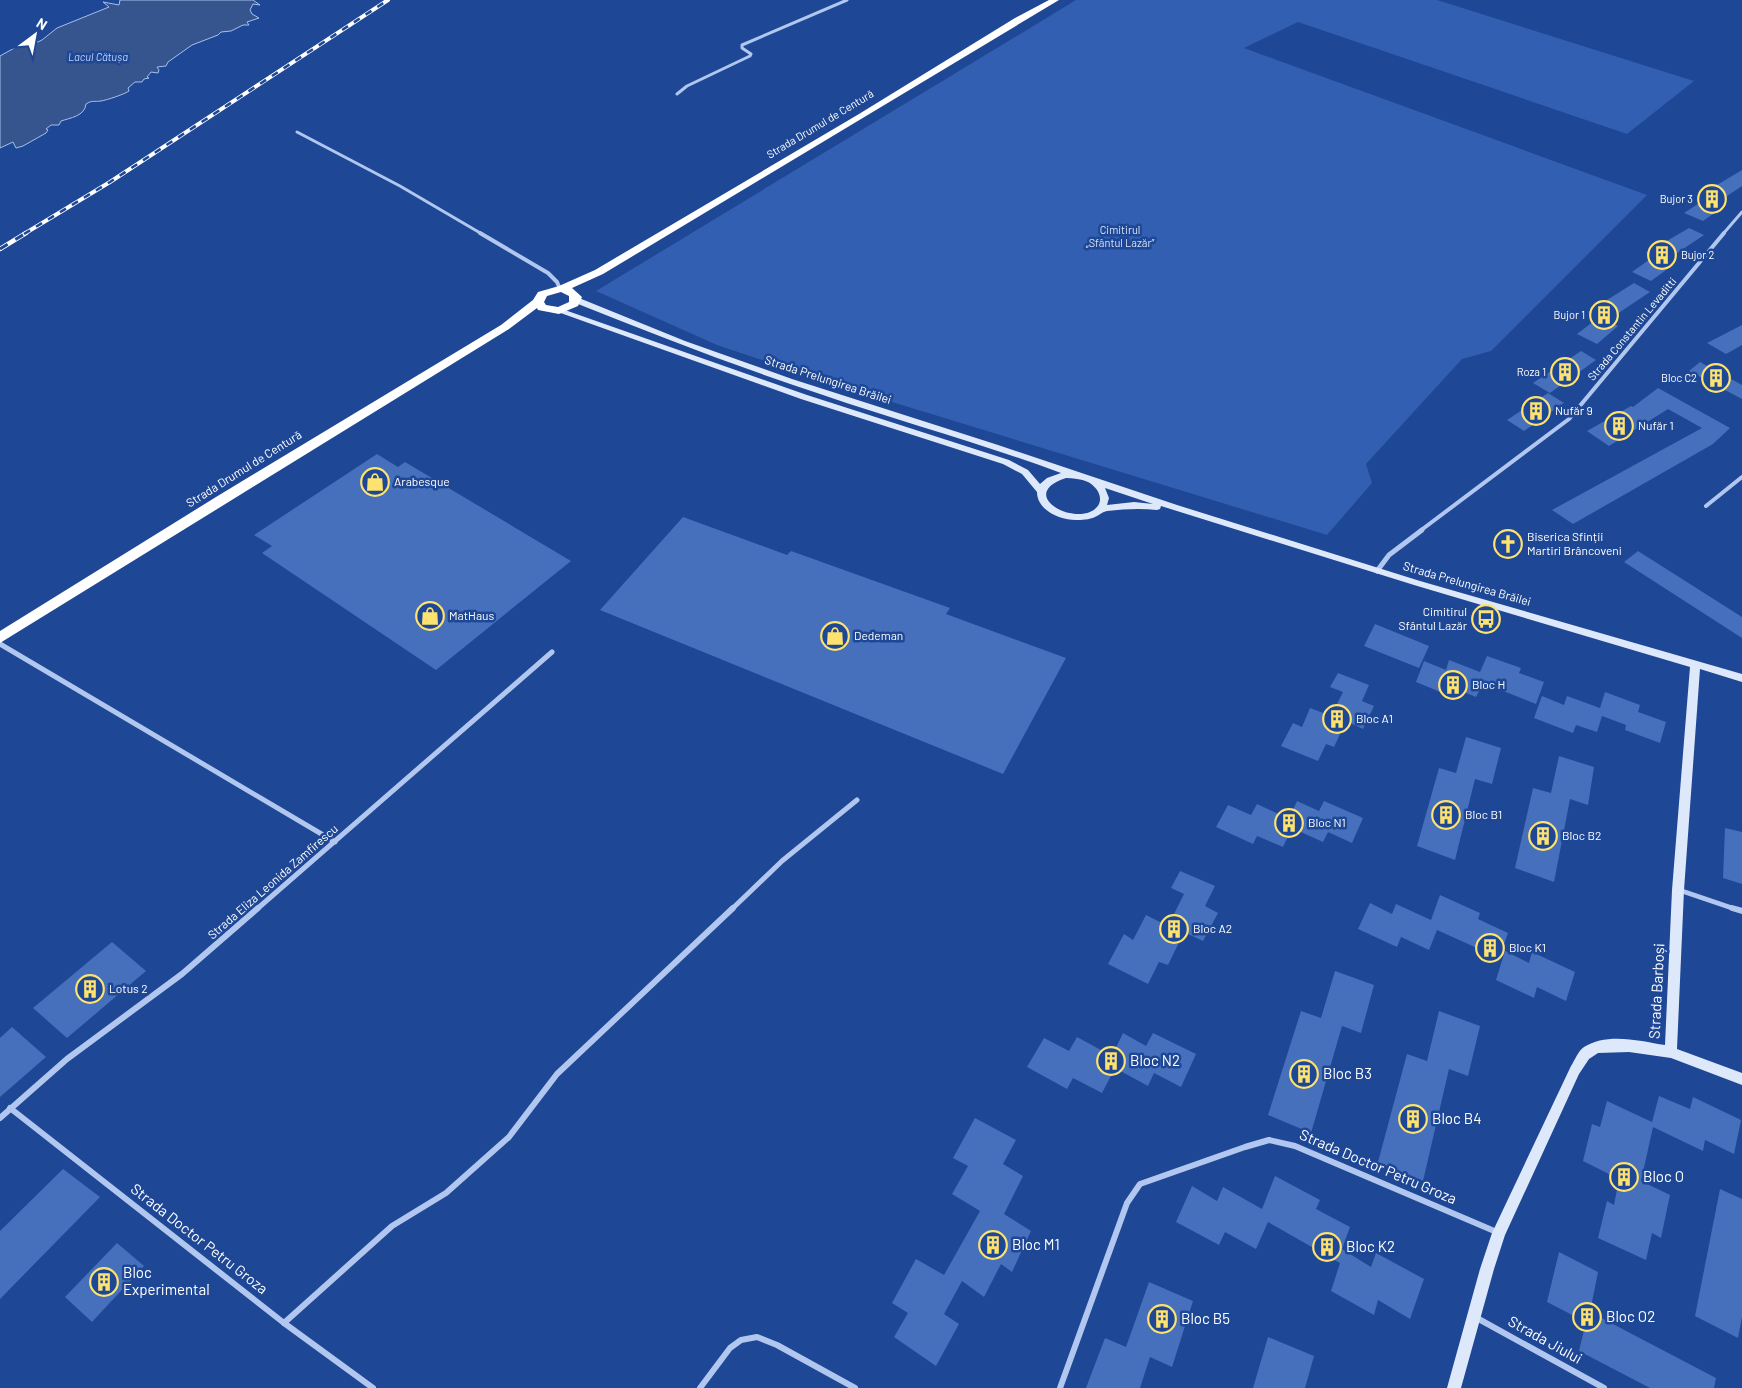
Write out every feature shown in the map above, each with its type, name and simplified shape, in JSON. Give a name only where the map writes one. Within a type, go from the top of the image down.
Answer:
[{"type":"highway","name":"Strada Drumul de Centură","points":[[599,272],[862,116],[1018,20],[1055,0]]},
{"type":"highway","points":[[505,327],[538,302],[542,294],[560,289],[599,272]]},
{"type":"highway","points":[[505,327],[570,307],[599,272]]},
{"type":"highway","points":[[560,289],[571,291],[576,299]]},
{"type":"highway","points":[[538,302],[542,308],[556,311]]},
{"type":"highway","name":"Strada Drumul de Centură","points":[[0,638],[213,504],[505,327]]},
{"type":"main road","name":"Strada Prelungirea Brăilei","points":[[576,299],[689,346],[862,406],[1010,450],[1074,475]]},
{"type":"main road","name":"Strada Prelungirea Brăilei","points":[[556,311],[812,400],[1006,462],[1025,472],[1041,491]]},
{"type":"main road","points":[[1074,475],[1094,481],[1104,492],[1104,504],[1100,509],[1087,516],[1067,517],[1055,513],[1041,499],[1041,491],[1049,480],[1056,477],[1074,475]]},
{"type":"main road","name":"Strada Prelungirea Brăilei","points":[[1094,481],[1185,512],[1377,571],[1742,678]]},
{"type":"main road","name":"Strada Prelungirea Brăilei","points":[[1100,509],[1134,505],[1185,512]]},
{"type":"main road","name":"Strada Barboși","points":[[1454,1388],[1499,1233],[1575,1070],[1589,1051],[1601,1046],[1630,1045],[1671,1052],[1678,890],[1695,664]]},
{"type":"main road","points":[[1671,1052],[1742,1080]]},
{"type":"street","points":[[677,94],[687,86],[750,56],[751,54],[742,48],[742,45],[847,0]]},
{"type":"street","points":[[297,132],[400,186],[548,273],[557,282],[560,289]]},
{"type":"street","name":"Strada Constantin Levaditti","points":[[1377,571],[1389,555],[1568,420],[1742,212]]},
{"type":"street","points":[[1706,506],[1742,477]]},
{"type":"street","points":[[0,644],[335,842]]},
{"type":"street","name":"Strada Eliza Leonida Zamfirescu","points":[[0,1118],[67,1059],[182,974],[552,652]]},
{"type":"street","points":[[284,1323],[392,1226],[446,1193],[509,1137],[558,1074],[683,953],[782,861],[857,800]]},
{"type":"street","points":[[1678,890],[1742,911]]},
{"type":"street","name":"Strada Doctor Petru Groza","points":[[10,1108],[284,1323],[374,1388]]},
{"type":"street","name":"Strada Doctor Petru Groza","points":[[1060,1388],[1127,1203],[1140,1184],[1269,1140],[1295,1146],[1499,1233]]},
{"type":"street","name":"Strada Jiului","points":[[1474,1316],[1604,1388]]},
{"type":"street","points":[[700,1388],[730,1348],[741,1340],[757,1337],[777,1345],[855,1388]]},
{"type":"green space","name":"Cimitirul „Sfântul Lazăr”","points":[[1076,0],[1437,0],[1694,81],[1627,134],[1298,22],[1244,48],[1647,195],[1491,351],[1462,359],[1366,464],[1372,483],[1327,535],[830,383],[717,345],[596,291]]},
{"type":"water","name":"Lacul Cătușa","points":[[120,0],[253,0],[260,5],[253,4],[250,10],[252,14],[259,18],[247,22],[249,25],[221,32],[218,35],[192,45],[168,62],[166,66],[157,67],[158,73],[151,72],[147,77],[149,78],[144,79],[142,82],[135,82],[128,88],[129,91],[86,104],[80,114],[61,121],[59,125],[51,125],[46,129],[48,130],[46,133],[23,146],[16,148],[13,142],[0,148],[0,56],[18,46],[31,45],[42,40],[57,28],[109,7],[103,2],[119,5]]},
{"type":"building","name":"Bujor 3","points":[[1742,170],[1742,186],[1715,204],[1723,207],[1703,221],[1684,213],[1704,200],[1697,197]]},
{"type":"building","name":"Bujor 2","points":[[1689,228],[1704,235],[1665,261],[1673,265],[1651,281],[1632,272],[1653,257],[1646,253]]},
{"type":"building","name":"Bujor 1","points":[[1634,283],[1650,292],[1608,320],[1618,326],[1597,344],[1577,334],[1598,318],[1588,312]]},
{"type":"building","points":[[1742,325],[1742,345],[1726,354],[1707,343]]},
{"type":"building","name":"Roza 1","points":[[1581,351],[1596,360],[1550,393],[1533,383]]},
{"type":"building","name":"Bloc C2","points":[[1700,362],[1742,385],[1742,399],[1689,371]]},
{"type":"building","points":[[1658,388],[1730,428],[1713,444],[1573,524],[1552,510],[1702,428],[1668,409],[1609,446],[1587,431],[1631,406],[1633,407]]},
{"type":"building","name":"Nufăr 9","points":[[1548,393],[1564,403],[1524,431],[1507,420]]},
{"type":"building","name":"MatHaus","points":[[377,454],[398,467],[405,462],[571,561],[436,670],[262,553],[272,546],[254,535]]},
{"type":"building","name":"Dedeman","points":[[683,517],[787,555],[791,551],[950,608],[946,614],[1066,658],[1003,774],[600,610]]},
{"type":"building","points":[[1638,551],[1742,617],[1742,638],[1624,562]]},
{"type":"building","points":[[1375,624],[1429,646],[1419,668],[1364,646]]},
{"type":"building","points":[[1487,656],[1521,668],[1519,673],[1544,682],[1536,704],[1483,683],[1476,697],[1454,688],[1450,696],[1416,682],[1424,661],[1446,670],[1449,660],[1480,672]]},
{"type":"building","name":"Bloc A1","points":[[1338,673],[1369,685],[1362,701],[1374,706],[1363,729],[1346,721],[1334,747],[1326,744],[1318,761],[1281,746],[1293,723],[1302,727],[1310,708],[1331,716],[1343,692],[1330,687]]},
{"type":"building","points":[[1605,692],[1640,705],[1638,712],[1666,722],[1660,743],[1625,730],[1626,725],[1602,716],[1597,732],[1576,725],[1573,733],[1534,718],[1542,696],[1564,705],[1567,696],[1600,708]]},
{"type":"building","name":"Bloc B1","points":[[1466,737],[1501,748],[1492,784],[1475,779],[1455,860],[1417,846],[1439,768],[1456,773]]},
{"type":"building","name":"Bloc B2","points":[[1559,756],[1594,767],[1588,805],[1570,799],[1554,882],[1515,868],[1533,788],[1551,793]]},
{"type":"building","name":"Bloc N1","points":[[1297,801],[1319,811],[1324,801],[1363,818],[1352,843],[1328,832],[1323,842],[1292,828],[1283,847],[1257,836],[1253,844],[1216,827],[1228,805],[1251,815],[1257,804],[1289,819]]},
{"type":"building","points":[[1725,828],[1742,832],[1742,884],[1723,878]]},
{"type":"building","name":"Bloc A2","points":[[1180,871],[1215,886],[1205,906],[1218,913],[1203,941],[1184,932],[1168,965],[1159,962],[1148,984],[1108,964],[1124,934],[1133,940],[1146,915],[1168,926],[1184,894],[1171,888]]},
{"type":"building","name":"Bloc K1","points":[[1440,895],[1480,913],[1478,919],[1508,933],[1499,958],[1437,930],[1429,950],[1401,937],[1397,947],[1358,929],[1370,903],[1392,914],[1396,904],[1431,920]]},
{"type":"building","name":"Lotus 2","points":[[112,942],[146,971],[67,1038],[33,1008]]},
{"type":"building","points":[[1505,951],[1529,963],[1532,952],[1575,972],[1566,1001],[1537,987],[1534,998],[1496,980]]},
{"type":"building","name":"Bloc B3","points":[[1335,971],[1374,985],[1361,1033],[1342,1026],[1311,1133],[1268,1115],[1301,1011],[1321,1018]]},
{"type":"building","name":"Bloc B4","points":[[1439,1011],[1480,1026],[1468,1076],[1449,1069],[1423,1181],[1378,1162],[1407,1054],[1427,1061]]},
{"type":"building","points":[[12,1027],[46,1057],[0,1097],[0,1038]]},
{"type":"building","name":"Bloc N2","points":[[1123,1033],[1146,1046],[1153,1033],[1196,1054],[1181,1087],[1154,1073],[1148,1086],[1115,1068],[1102,1093],[1073,1078],[1067,1089],[1027,1067],[1044,1038],[1069,1051],[1077,1037],[1112,1056]]},
{"type":"building","name":"Bloc O","points":[[1659,1096],[1690,1109],[1693,1097],[1741,1120],[1734,1154],[1705,1140],[1703,1151],[1653,1127],[1641,1181],[1670,1195],[1661,1238],[1652,1233],[1646,1260],[1598,1238],[1607,1201],[1614,1205],[1619,1179],[1583,1161],[1592,1124],[1600,1127],[1607,1101],[1652,1122]]},
{"type":"building","name":"Bloc M1","points":[[975,1118],[1016,1140],[1003,1164],[1023,1176],[1004,1214],[1031,1231],[1012,1272],[1001,1264],[984,1297],[962,1281],[944,1314],[959,1324],[936,1366],[894,1337],[908,1313],[892,1303],[916,1259],[944,1275],[980,1211],[952,1194],[968,1166],[953,1158]]},
{"type":"building","points":[[63,1169],[100,1197],[0,1299],[0,1231]]},
{"type":"building","name":"Bloc K2","points":[[1275,1176],[1320,1200],[1316,1209],[1350,1227],[1342,1249],[1371,1267],[1376,1253],[1424,1279],[1410,1319],[1378,1300],[1374,1315],[1331,1291],[1340,1263],[1268,1222],[1256,1249],[1225,1232],[1219,1245],[1176,1222],[1192,1186],[1217,1201],[1223,1187],[1262,1209]]},
{"type":"building","points":[[1720,1189],[1742,1199],[1742,1317],[1738,1338],[1695,1316]]},
{"type":"building","name":"Bloc Experimental","points":[[117,1243],[144,1266],[92,1322],[65,1297]]},
{"type":"building","name":"Bloc O2","points":[[1559,1252],[1598,1272],[1590,1312],[1716,1378],[1714,1388],[1650,1388],[1579,1351],[1586,1322],[1547,1302]]},
{"type":"building","name":"Bloc B5","points":[[1149,1282],[1193,1301],[1172,1367],[1150,1357],[1140,1388],[1086,1388],[1105,1338],[1126,1347]]},
{"type":"building","points":[[1268,1337],[1314,1356],[1305,1388],[1253,1388]]},
{"type":"railway","points":[[24,234],[110,182],[388,0]]},
{"type":"railway","points":[[0,249],[26,233]]},
{"type":"place","name":"Bujor 3","points":[[1712,199]]},
{"type":"place","name":"Bujor 2","points":[[1662,255]]},
{"type":"place","name":"Bujor 1","points":[[1604,315]]},
{"type":"place","name":"Roza 1","points":[[1565,372]]},
{"type":"place","name":"Bloc C2","points":[[1716,378]]},
{"type":"place","name":"Nufăr 9","points":[[1536,411]]},
{"type":"place","name":"Nufăr 1","points":[[1619,426]]},
{"type":"place","name":"Arabesque","points":[[375,482]]},
{"type":"place","name":"Biserica Sfinții Martiri Brâncoveni","points":[[1508,544]]},
{"type":"place","name":"MatHaus","points":[[430,616]]},
{"type":"place","name":"Cimitirul Sfântul Lazăr","points":[[1486,619]]},
{"type":"place","name":"Dedeman","points":[[835,636]]},
{"type":"place","name":"Bloc H","points":[[1453,685]]},
{"type":"place","name":"Bloc A1","points":[[1337,719]]},
{"type":"place","name":"Bloc B1","points":[[1446,815]]},
{"type":"place","name":"Bloc N1","points":[[1289,823]]},
{"type":"place","name":"Bloc B2","points":[[1543,836]]},
{"type":"place","name":"Bloc A2","points":[[1174,929]]},
{"type":"place","name":"Bloc K1","points":[[1490,948]]},
{"type":"place","name":"Lotus 2","points":[[90,989]]},
{"type":"place","name":"Bloc N2","points":[[1111,1061]]},
{"type":"place","name":"Bloc B3","points":[[1304,1074]]},
{"type":"place","name":"Bloc B4","points":[[1413,1119]]},
{"type":"place","name":"Bloc O","points":[[1624,1177]]},
{"type":"place","name":"Bloc M1","points":[[993,1245]]},
{"type":"place","name":"Bloc K2","points":[[1327,1247]]},
{"type":"place","name":"Bloc Experimental","points":[[104,1282]]},
{"type":"place","name":"Bloc O2","points":[[1587,1317]]},
{"type":"place","name":"Bloc B5","points":[[1162,1319]]}]
